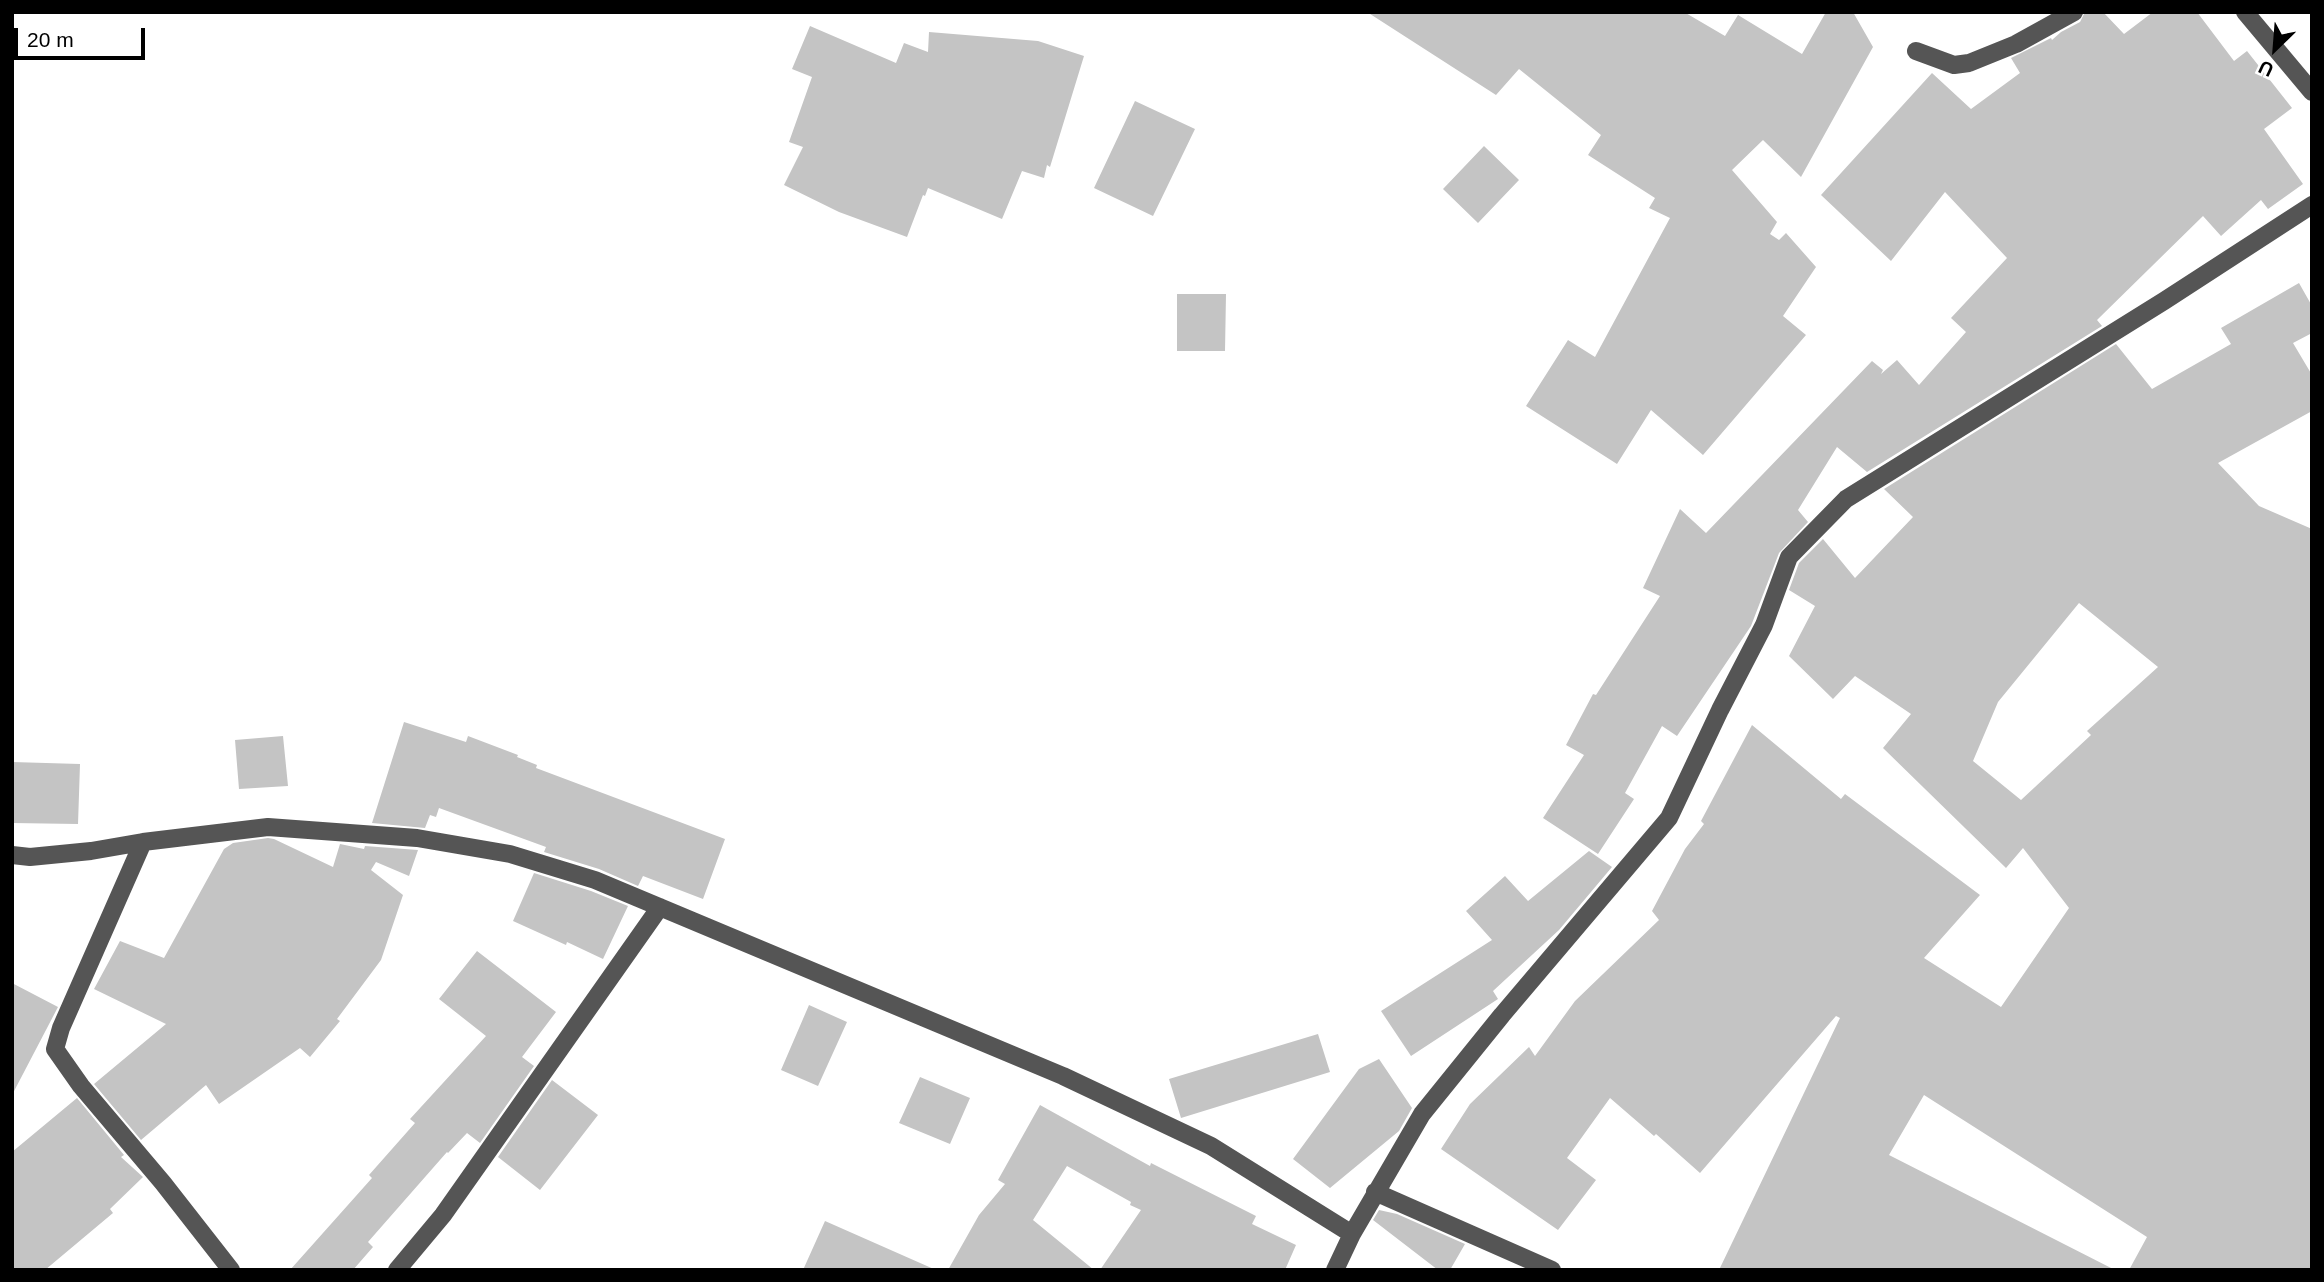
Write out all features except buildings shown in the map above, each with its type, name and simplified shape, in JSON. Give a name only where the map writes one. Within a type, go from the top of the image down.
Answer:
[{"type":"street","points":[[1916,51],[1954,65],[1969,63],[2015,44],[2074,12]]},
{"type":"street","points":[[2245,12],[2312,92]]},
{"type":"street","points":[[1335,1270],[1375,1192],[1422,1114],[1669,818],[1763,625],[1789,557],[1846,499],[2164,301],[2312,205]]},
{"type":"street","points":[[12,855],[30,857],[91,851],[268,827],[417,838],[510,854],[595,880],[1063,1076],[1211,1146],[1352,1234]]},
{"type":"street","points":[[143,842],[61,1028],[55,1049],[81,1086],[163,1183],[231,1270]]},
{"type":"street","points":[[397,1270],[443,1215],[660,907]]},
{"type":"street","points":[[1375,1192],[1552,1270]]}]
